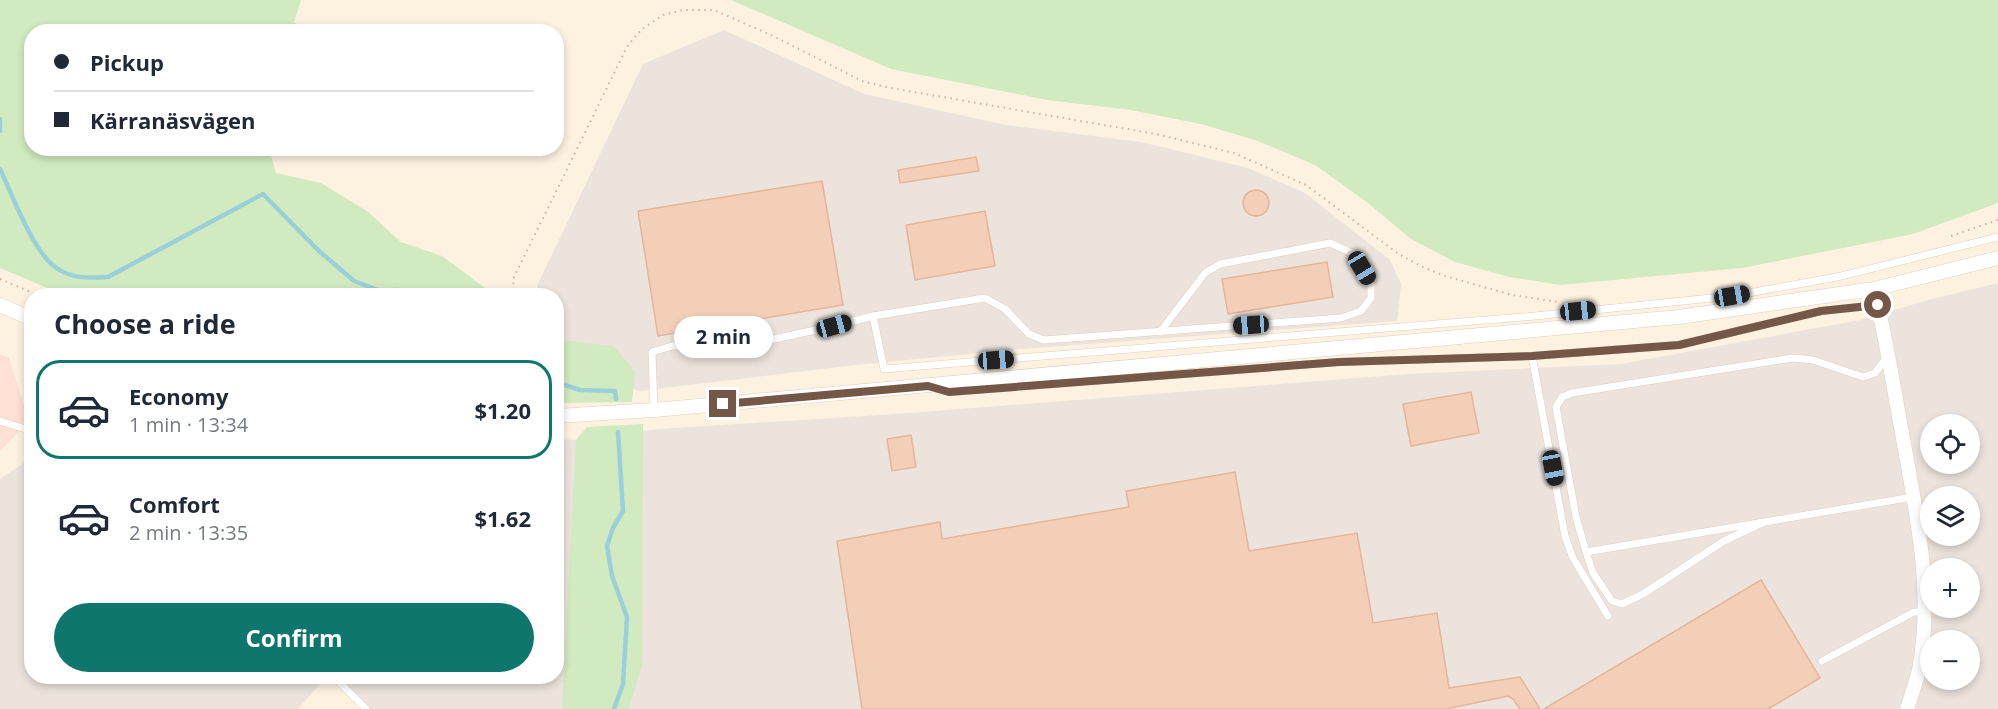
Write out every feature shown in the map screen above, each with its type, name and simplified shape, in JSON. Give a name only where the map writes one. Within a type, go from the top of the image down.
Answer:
[{"type":"street","points":[[564,416],[654,411],[1679,318],[1874,289],[1998,258]]},
{"type":"street","points":[[1874,289],[1921,541],[1922,558]]},
{"type":"street","points":[[0,305],[24,316]]},
{"type":"street","points":[[1907,709],[1919,671],[1924,618]]},
{"type":"lane","points":[[873,316],[884,369],[1523,317],[1732,296],[1837,277],[1998,237]]},
{"type":"lane","points":[[654,411],[652,352],[672,346],[765,341],[873,316],[986,298],[1005,309],[1029,334],[1044,340],[1160,332],[1341,318],[1361,311],[1371,298],[1371,283],[1354,254],[1330,243],[1220,264],[1205,273],[1160,332]]},
{"type":"lane","points":[[928,386],[949,392],[1339,362],[1532,356],[1679,345],[1821,311],[1878,305]]},
{"type":"lane","points":[[1532,356],[1565,536],[1573,558],[1608,616]]},
{"type":"lane","points":[[1762,523],[1724,541],[1643,594],[1622,604],[1612,601],[1593,573],[1586,552],[1576,517],[1556,407],[1562,398],[1572,393],[1793,358],[1813,360],[1863,377],[1875,373],[1888,356]]},
{"type":"lane","points":[[0,421],[24,430]]},
{"type":"lane","points":[[1586,552],[1913,497]]},
{"type":"lane","points":[[1822,661],[1914,612],[1920,612]]},
{"type":"lane","points":[[341,684],[366,709]]},
{"type":"path","points":[[513,288],[514,277],[628,45],[641,30],[663,15],[714,10],[862,81],[976,104],[1156,134],[1233,153],[1306,185],[1400,255],[1425,268],[1512,295],[1560,302]]},
{"type":"path","points":[[1946,238],[1998,220]]},
{"type":"path","points":[[0,279],[24,289]]},
{"type":"shaded area","points":[[724,30],[864,94],[1006,125],[1141,142],[1248,168],[1305,193],[1390,260],[1401,284],[1397,321],[1021,349],[855,365],[639,391],[576,369],[564,342],[564,288],[538,288],[537,286],[643,64]]},
{"type":"shaded area","points":[[1998,283],[1998,709],[370,709],[345,684],[564,684],[564,439],[576,440],[658,429],[896,414],[1409,374],[1621,364],[1860,320]]},
{"type":"shaded area","points":[[0,354],[9,358],[24,406],[24,427],[0,451]]},
{"type":"shaded area","points":[[24,463],[24,684],[320,684],[298,709],[0,709],[0,479]]},
{"type":"green space","points":[[0,0],[301,0],[294,22],[297,24],[24,24],[24,156],[271,156],[276,173],[321,183],[367,211],[401,242],[442,256],[485,288],[47,288],[0,268]]},
{"type":"green space","points":[[731,0],[1998,0],[1998,203],[1913,234],[1742,268],[1560,285],[1509,277],[1455,262],[1411,239],[1368,203],[1315,165],[1258,141],[1201,124],[1131,110],[1047,100],[891,69]]},
{"type":"green space","points":[[564,341],[614,346],[635,372],[632,402],[564,403]]},
{"type":"green space","points":[[643,424],[642,665],[629,709],[562,709],[576,440],[587,427]]},
{"type":"building","points":[[976,157],[979,171],[900,183],[898,170]]},
{"type":"building","points":[[822,181],[843,305],[658,336],[638,211]]},
{"type":"building","points":[[1256,190],[1265,194],[1269,203],[1265,212],[1256,216],[1247,212],[1243,203],[1247,194]]},
{"type":"building","points":[[985,211],[995,266],[915,280],[906,225]]},
{"type":"building","points":[[1327,262],[1333,297],[1228,314],[1222,279]]},
{"type":"building","points":[[1471,392],[1479,433],[1411,446],[1403,404]]},
{"type":"building","points":[[911,435],[916,467],[892,471],[887,439]]},
{"type":"building","points":[[1235,472],[1249,551],[1357,533],[1373,623],[1437,613],[1449,688],[1520,677],[1540,709],[1520,709],[1508,696],[1446,709],[862,709],[837,541],[940,522],[942,539],[1129,507],[1126,491]]},
{"type":"building","points":[[1761,580],[1820,678],[1768,709],[1544,709]]},
{"type":"waterway","points":[[0,119],[0,131]]},
{"type":"waterway","points":[[0,169],[25,224],[41,251],[49,262],[70,275],[89,278],[108,277],[263,194],[319,251],[354,281],[372,288]]},
{"type":"waterway","points":[[564,385],[580,390],[615,391],[616,399]]},
{"type":"waterway","points":[[614,709],[623,684],[627,617],[612,576],[607,546],[613,528],[623,511],[618,432]]},
{"type":"route","points":[[723,404],[928,386],[949,392],[1339,362],[1532,356],[1625,350],[1679,345],[1821,311],[1878,305]]}]
